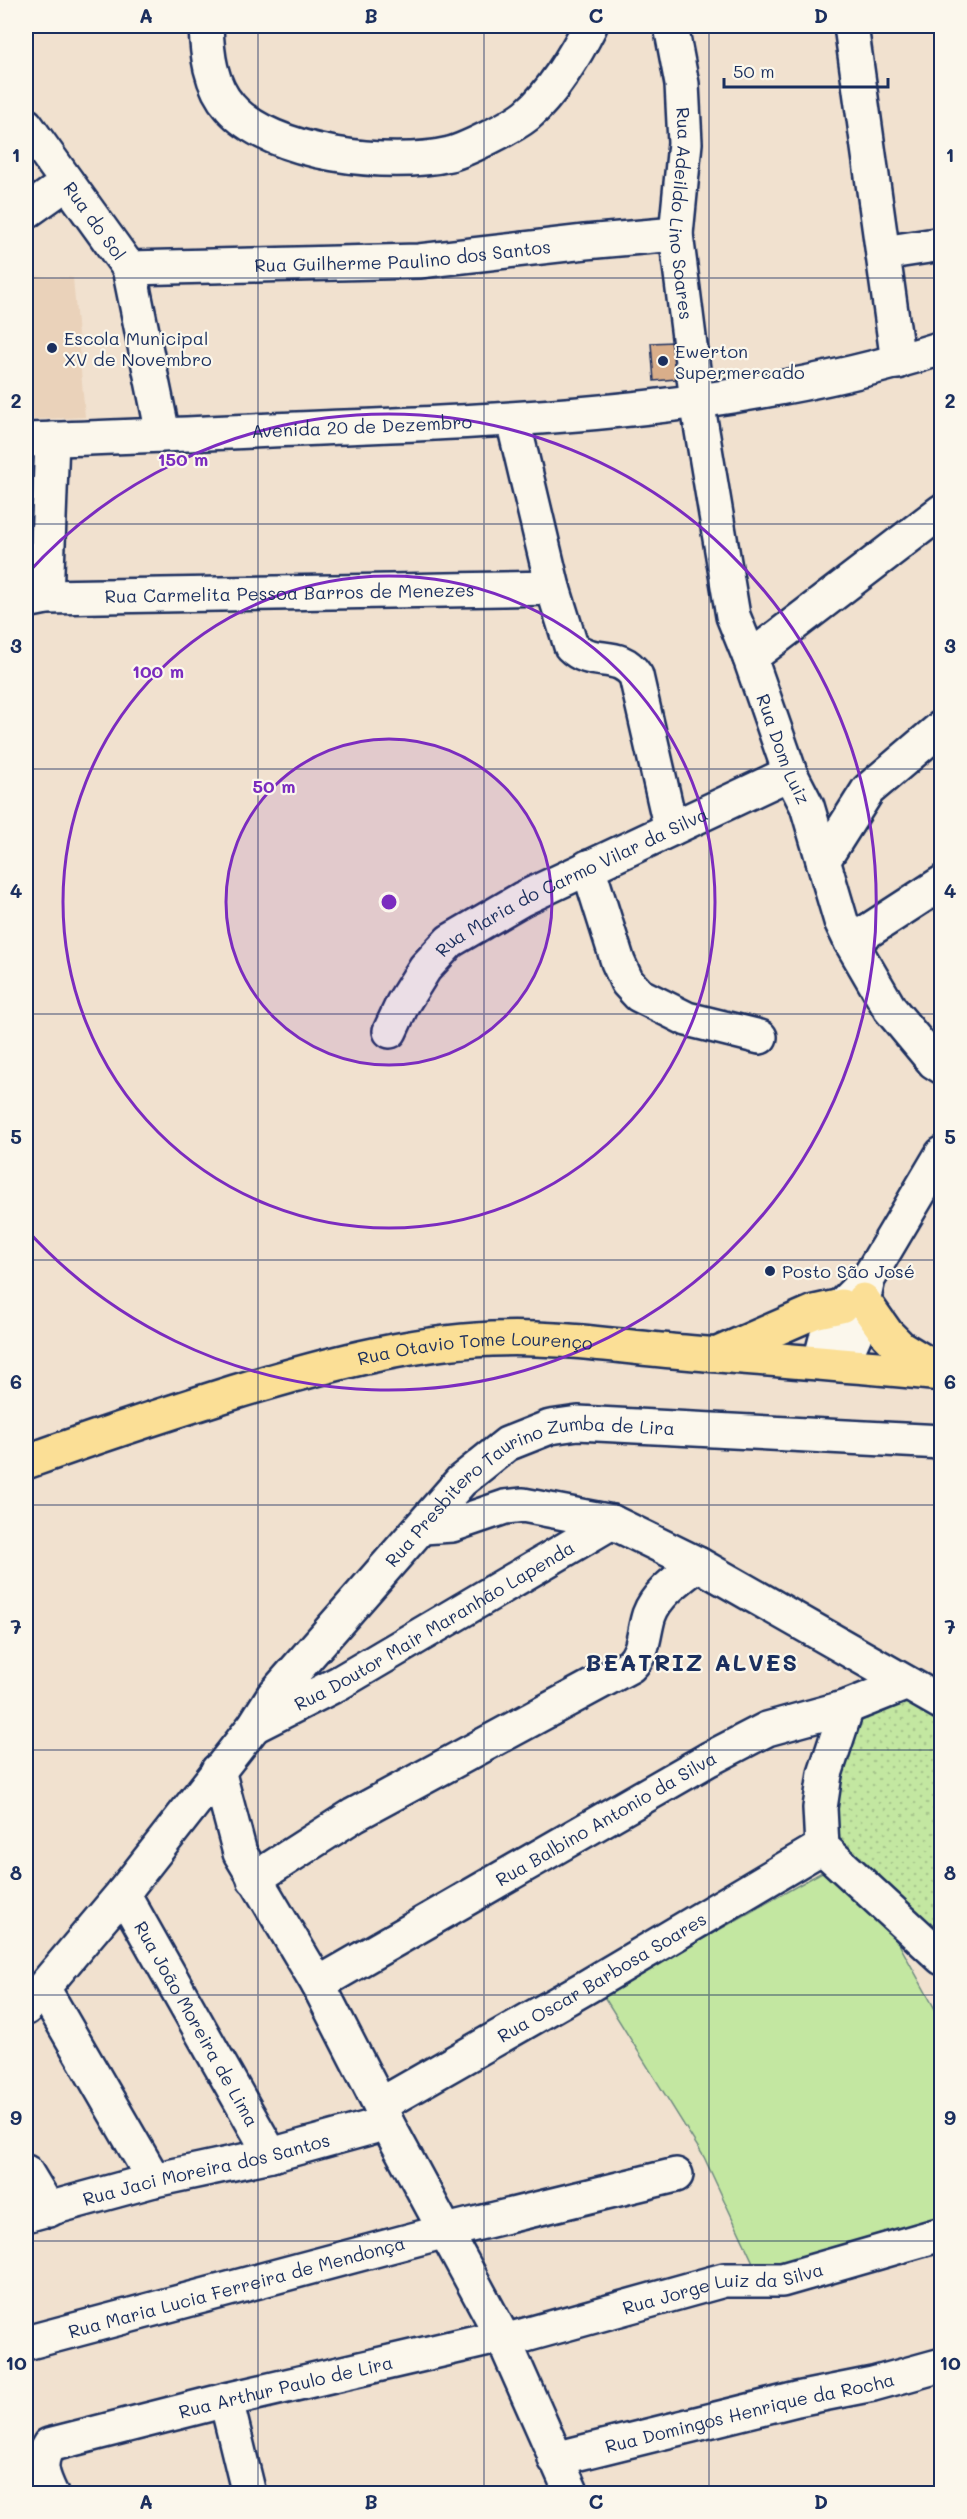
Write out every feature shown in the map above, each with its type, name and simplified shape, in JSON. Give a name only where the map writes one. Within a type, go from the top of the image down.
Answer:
[{"type":"main road","points":[[716,1355],[857,1295],[900,1347],[942,1373]]},
{"type":"main road","name":"Rua Otavio Tome Lourenço","points":[[26,1462],[130,1425],[287,1376],[373,1354],[492,1339],[573,1340],[716,1355],[834,1362],[942,1373]]},
{"type":"street","points":[[206,26],[207,55],[218,89],[229,106],[247,123],[293,144],[317,151],[393,160],[452,153],[527,115],[548,92],[590,26]]},
{"type":"street","name":"Rua Adeildo Lino Soares","points":[[671,26],[682,84],[685,143],[676,234],[697,401]]},
{"type":"street","points":[[851,26],[898,362]]},
{"type":"street","name":"Rua do Sol","points":[[26,125],[129,268],[163,434]]},
{"type":"street","points":[[26,212],[67,183]]},
{"type":"street","name":"Rua Guilherme Paulino dos Santos","points":[[129,268],[419,261],[676,234]]},
{"type":"street","points":[[883,253],[942,244]]},
{"type":"street","name":"Avenida 20 de Dezembro","points":[[39,439],[513,420],[697,401],[776,390],[898,362],[942,348]]},
{"type":"street","name":"Rua Dom Luiz","points":[[697,401],[733,616],[750,657],[790,774],[807,806],[841,921],[890,1009],[934,1062],[942,1067]]},
{"type":"street","points":[[513,420],[553,588],[571,646],[578,653],[591,659],[615,659],[625,664],[636,676],[671,829]]},
{"type":"street","points":[[36,599],[39,439]]},
{"type":"street","points":[[750,657],[942,511]]},
{"type":"street","name":"Rua Carmelita Pessoa Barros de Menezes","points":[[36,599],[553,588]]},
{"type":"street","points":[[823,861],[868,790],[942,727]]},
{"type":"street","name":"Rua Maria do Carmo Vilar da Silva","points":[[390,1031],[403,1003],[425,968],[450,941],[522,899],[790,774]]},
{"type":"street","points":[[807,806],[868,790]]},
{"type":"street","points":[[588,867],[618,962],[627,982],[639,994],[687,1019],[760,1037]]},
{"type":"street","points":[[851,942],[942,883]]},
{"type":"street","points":[[834,1362],[823,1350],[828,1329],[857,1295],[942,1154]]},
{"type":"street","name":"Rua Presbitero Taurino Zumba de Lira","points":[[34,1998],[123,1893],[254,1726],[273,1696],[461,1481],[507,1444],[550,1427],[578,1423],[942,1442]]},
{"type":"street","name":"Rua Doutor Mair Maranhão Lapenda","points":[[423,1527],[452,1525],[506,1507],[523,1505],[612,1522],[698,1564],[905,1684],[942,1703]]},
{"type":"street","name":"Rua Doutor Mair Maranhão Lapenda","points":[[254,1726],[339,1683],[612,1522]]},
{"type":"street","points":[[254,1879],[354,1815],[630,1666],[641,1652],[650,1612],[675,1582],[698,1564]]},
{"type":"street","name":"Rua Balbino Antonio da Silva","points":[[318,1984],[709,1759],[768,1729],[847,1707],[905,1684]]},
{"type":"street","points":[[847,1707],[825,1774],[820,1808],[822,1847],[942,1958]]},
{"type":"street","points":[[218,1770],[240,1852],[318,1984],[383,2114],[503,2338],[572,2493]]},
{"type":"street","name":"Rua Oscar Barbosa Soares","points":[[383,2114],[588,1986],[822,1847]]},
{"type":"street","name":"Rua João Moreira de Lima","points":[[123,1893],[271,2155]]},
{"type":"street","points":[[34,1998],[154,2180]]},
{"type":"street","name":"Rua Jaci Moreira dos Santos","points":[[37,2213],[154,2180],[271,2155],[383,2114]]},
{"type":"street","points":[[26,2172],[37,2213]]},
{"type":"street","points":[[446,2231],[676,2175]]},
{"type":"street","name":"Rua Maria Lucia Ferreira de Mendonça","points":[[26,2343],[446,2231]]},
{"type":"street","name":"Rua Jorge Luiz da Silva","points":[[503,2338],[724,2280],[782,2280],[942,2234]]},
{"type":"street","name":"Rua Arthur Paulo de Lira","points":[[51,2493],[42,2475],[42,2455],[49,2445],[68,2438],[503,2338]]},
{"type":"street","name":"Rua Domingos Henrique da Rocha","points":[[555,2459],[797,2399],[873,2384],[942,2365]]},
{"type":"street","points":[[226,2400],[249,2493]]},
{"type":"shaded area","name":"Escola Municipal XV de Novembro","points":[[26,276],[73,278],[85,417],[26,420]]},
{"type":"green space","points":[[893,1698],[913,1701],[941,1716],[941,1945],[859,1873],[825,1822],[852,1726],[872,1709]]},
{"type":"green space","points":[[831,1867],[899,1944],[941,2020],[941,2215],[907,2230],[757,2271],[704,2157],[603,1995]]},
{"type":"building","name":"Ewerton Supermercado","points":[[673,342],[676,379],[654,381],[651,343]]},
{"type":"place","name":"Escola Municipal XV de Novembro","points":[[52,348]]},
{"type":"place","name":"Ewerton Supermercado","points":[[663,361]]},
{"type":"place","name":"Posto São José","points":[[770,1271]]},
{"type":"district","name":"BEATRIZ ALVES","points":[[692,1661]]}]
